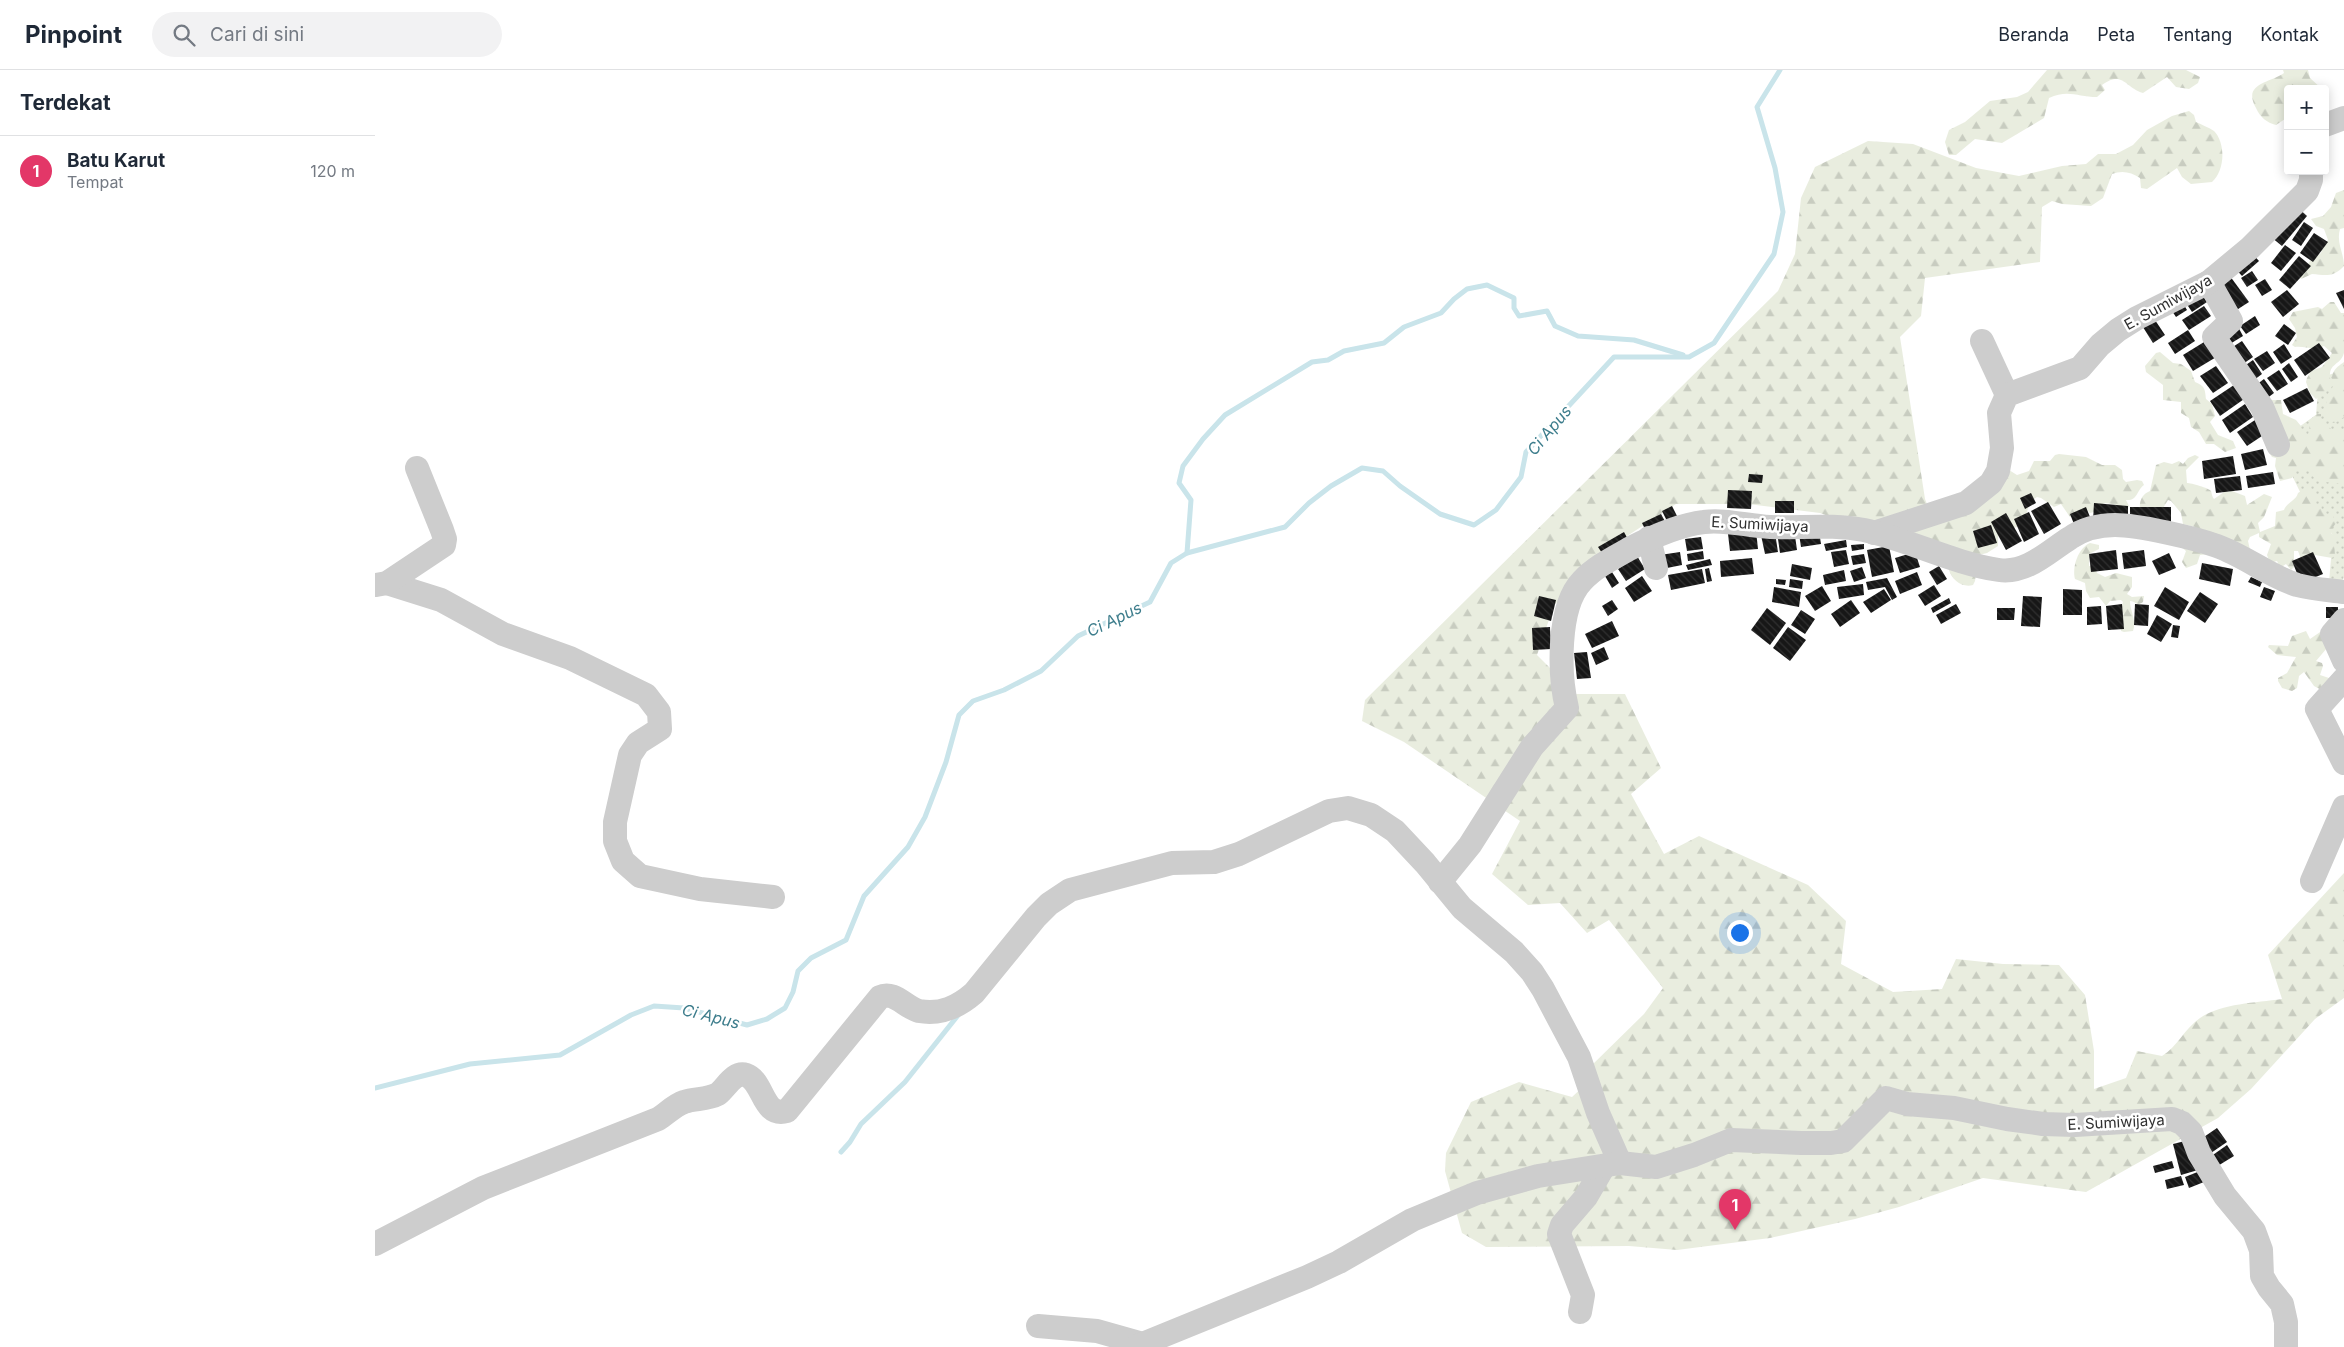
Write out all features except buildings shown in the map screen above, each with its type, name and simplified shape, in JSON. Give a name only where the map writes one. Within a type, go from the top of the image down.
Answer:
[{"type":"street","points":[[2329,124],[2344,118]]},
{"type":"street","name":"E. Sumiwijaya","points":[[1874,532],[1966,503],[1991,483],[1997,471],[2002,448],[1999,413],[2007,395],[2080,368],[2100,345],[2118,330],[2137,318],[2209,282],[2250,248],[2307,191],[2311,175]]},
{"type":"street","points":[[2209,282],[2231,321],[2214,337],[2262,408],[2278,445]]},
{"type":"street","points":[[1982,341],[2007,395]]},
{"type":"street","points":[[381,584],[444,545],[445,539],[442,530],[417,468]]},
{"type":"street","name":"E. Sumiwijaya","points":[[1440,882],[1470,845],[1532,747],[1567,708],[1561,686],[1563,636],[1570,605],[1577,588],[1592,571],[1649,538],[1705,522],[1769,527],[1850,528],[1874,532],[1935,551],[1960,562],[2003,571],[2019,569],[2044,556],[2072,537],[2093,527],[2116,525],[2215,545],[2298,585],[2344,592]]},
{"type":"street","points":[[1649,538],[1656,568]]},
{"type":"street","points":[[381,584],[441,600],[503,634],[570,658],[646,695],[659,712],[660,730],[638,743],[630,755],[615,822],[615,841],[623,862],[640,876],[648,878],[700,889],[773,897]]},
{"type":"street","points":[[2344,620],[2333,634],[2344,662]]},
{"type":"street","points":[[2344,679],[2317,709],[2344,763]]},
{"type":"street","points":[[2312,881],[2344,807]]},
{"type":"street","points":[[375,1244],[483,1188],[658,1119],[684,1102],[711,1097],[719,1093],[737,1076],[746,1075],[750,1078],[765,1101],[773,1109],[787,1111],[880,997],[891,996],[919,1011],[944,1011],[964,1002],[974,993],[1036,917],[1049,904],[1070,890],[1172,863],[1214,862],[1239,854],[1329,811],[1348,808],[1371,815],[1395,831],[1462,908],[1514,952],[1543,989],[1579,1057],[1598,1112],[1612,1164]]},
{"type":"street","name":"E. Sumiwijaya","points":[[1612,1164],[1657,1167],[1679,1161],[1731,1140],[1831,1143],[1843,1140],[1886,1098],[1907,1104],[1954,1108],[2043,1124],[2075,1125],[2172,1119],[2182,1123],[2191,1132],[2199,1153],[2225,1196],[2254,1231],[2261,1250],[2262,1276],[2269,1288],[2283,1304],[2286,1322],[2286,1347]]},
{"type":"street","points":[[1579,1312],[1583,1295],[1559,1234],[1562,1225],[1612,1164]]},
{"type":"street","points":[[1038,1326],[1097,1331],[1139,1345],[1307,1277],[1339,1262],[1412,1220],[1477,1193],[1538,1176],[1612,1164]]},
{"type":"green space","points":[[2047,70],[2186,70],[2200,77],[2198,83],[2189,89],[2176,87],[2167,77],[2143,93],[2119,79],[2115,79],[2102,85],[2105,90],[2097,97],[2068,94],[2056,95],[2049,98],[2044,118],[2002,143],[1975,139],[1956,155],[1949,155],[1945,142],[1949,130],[1965,122],[1990,101],[2017,97],[2028,92]]},
{"type":"green space","points":[[2283,70],[2308,70],[2310,78],[2318,85],[2284,85],[2284,120],[2276,125],[2264,119],[2260,114],[2256,108],[2252,93],[2259,85],[2284,73]]},
{"type":"green space","points":[[2189,111],[2194,115],[2196,122],[2214,131],[2221,142],[2222,164],[2212,182],[2191,184],[2182,177],[2177,168],[2147,189],[2141,188],[2140,178],[2130,173],[2119,172],[2112,174],[2103,198],[2091,206],[2062,204],[2052,201],[2042,207],[2040,262],[1925,278],[1921,316],[1900,337],[1925,499],[1931,514],[2009,470],[2017,475],[2029,471],[2034,461],[2050,461],[2055,455],[2059,454],[2086,457],[2102,465],[2115,465],[2122,470],[2123,479],[2126,482],[2142,481],[2144,485],[2135,497],[2126,500],[2129,506],[2126,509],[2105,503],[2094,512],[2090,513],[2087,510],[2070,517],[2061,504],[2054,507],[2037,497],[2032,502],[2026,517],[2019,526],[1998,532],[1998,546],[1987,553],[1979,555],[1975,581],[1973,585],[1969,586],[1961,584],[1952,577],[1949,570],[1952,562],[1948,560],[1820,513],[1748,504],[1676,504],[1618,542],[1554,605],[1537,655],[1576,694],[1625,694],[1661,768],[1631,794],[1664,854],[1699,836],[1808,885],[1846,921],[1841,964],[1893,992],[1942,989],[1956,959],[2003,964],[2059,965],[2085,995],[2094,1051],[2094,1089],[2126,1078],[2137,1051],[2162,1056],[2172,1048],[2195,1022],[2209,1013],[2229,1006],[2282,999],[2268,955],[2344,873],[2344,998],[2315,1019],[2251,1089],[2218,1118],[2086,1192],[1983,1178],[1899,1207],[1855,1219],[1770,1238],[1677,1250],[1629,1246],[1486,1247],[1462,1233],[1445,1171],[1446,1153],[1471,1102],[1519,1082],[1572,1097],[1586,1084],[1590,1067],[1644,1014],[1663,988],[1609,920],[1587,933],[1560,903],[1528,905],[1492,874],[1520,821],[1404,742],[1362,721],[1365,700],[1778,291],[1795,254],[1801,198],[1815,167],[1868,141],[1913,144],[1976,168],[2019,176],[2062,166],[2086,164],[2098,154],[2116,154],[2133,145],[2147,130],[2172,116]]},
{"type":"green space","points":[[2344,190],[2344,228],[2340,229],[2339,239],[2344,266],[2332,274],[2312,274],[2301,279],[2299,276],[2308,268],[2309,262],[2321,253],[2323,246],[2328,240],[2324,229],[2316,226],[2311,219],[2323,216],[2331,207],[2336,193]]},
{"type":"green space","points":[[2330,302],[2334,302],[2341,313],[2344,313],[2344,353],[2340,361],[2330,371],[2331,383],[2323,394],[2316,399],[2310,393],[2306,382],[2307,378],[2311,371],[2322,367],[2332,353],[2324,346],[2313,348],[2295,347],[2292,345],[2297,337],[2295,328],[2289,319],[2293,312],[2318,307],[2322,309]]},
{"type":"green space","points":[[2160,352],[2173,363],[2181,364],[2191,371],[2195,382],[2203,386],[2206,399],[2212,404],[2215,416],[2210,422],[2218,435],[2233,441],[2236,448],[2225,452],[2214,444],[2206,444],[2199,432],[2191,427],[2189,418],[2181,413],[2181,402],[2163,400],[2163,385],[2146,372],[2145,366],[2156,353]]},
{"type":"green space","points":[[2344,362],[2344,417],[2335,423],[2331,423],[2325,417],[2327,395],[2334,385],[2332,378],[2334,372]]},
{"type":"green space","points":[[2344,370],[2344,576],[2340,595],[2328,594],[2333,535],[2303,498],[2276,443],[2316,415],[2319,378]]},
{"type":"green space","points":[[2281,400],[2283,414],[2296,420],[2301,426],[2300,434],[2304,436],[2308,436],[2310,424],[2308,421],[2317,414],[2321,414],[2321,419],[2331,429],[2344,430],[2344,484],[2316,481],[2308,468],[2296,471],[2292,478],[2280,481],[2275,466],[2276,458],[2272,457],[2268,451],[2268,401]]},
{"type":"green space","points":[[2195,455],[2199,457],[2186,470],[2187,483],[2210,490],[2214,499],[2224,492],[2232,491],[2245,496],[2247,505],[2264,494],[2272,497],[2264,517],[2258,523],[2260,532],[2275,526],[2276,512],[2284,510],[2298,493],[2314,490],[2314,502],[2317,505],[2321,505],[2322,512],[2333,516],[2336,523],[2331,530],[2331,533],[2337,537],[2334,543],[2335,555],[2332,558],[2315,555],[2308,560],[2301,559],[2298,551],[2294,551],[2294,567],[2291,570],[2286,564],[2280,568],[2277,561],[2270,563],[2267,555],[2271,544],[2259,537],[2259,533],[2250,537],[2248,541],[2250,550],[2200,555],[2197,564],[2186,568],[2182,562],[2186,551],[2180,546],[2195,527],[2183,524],[2181,513],[2171,501],[2168,500],[2163,508],[2140,510],[2140,504],[2143,496],[2150,491],[2156,465],[2164,462],[2172,464],[2179,461],[2183,464],[2188,458]]},
{"type":"green space","points":[[2090,543],[2099,545],[2099,549],[2089,554],[2089,566],[2095,567],[2097,573],[2105,577],[2116,573],[2132,577],[2132,587],[2127,594],[2132,597],[2144,596],[2141,603],[2137,604],[2130,601],[2134,624],[2133,631],[2121,631],[2121,616],[2124,614],[2120,611],[2123,602],[2121,600],[2110,601],[2106,606],[2099,597],[2090,598],[2086,591],[2085,583],[2075,579],[2074,569],[2079,553]]},
{"type":"green space","points":[[2323,630],[2327,648],[2316,661],[2322,663],[2323,666],[2320,675],[2332,679],[2325,692],[2314,686],[2304,672],[2299,676],[2297,688],[2292,691],[2282,688],[2278,678],[2287,673],[2296,657],[2277,655],[2268,647],[2269,645],[2288,646],[2292,636],[2306,631],[2310,639]]},
{"type":"waterway","name":"Ci Apus","points":[[375,1088],[470,1064],[560,1055],[631,1015],[654,1006],[684,1008],[747,1025],[767,1019],[785,1008],[793,992],[798,971],[811,958],[846,940],[864,896],[908,847],[925,817],[946,762],[959,715],[973,701],[1004,690],[1041,671],[1078,636],[1150,602],[1171,563],[1187,553],[1285,527],[1309,503],[1331,486],[1362,468],[1383,471],[1400,486],[1440,514],[1474,525],[1496,510],[1521,477],[1526,452],[1614,357],[1689,357],[1714,343],[1774,254],[1783,212],[1775,168],[1757,107],[1780,70]]},
{"type":"waterway","points":[[1187,553],[1191,500],[1179,483],[1183,466],[1203,439],[1225,415],[1312,362],[1328,360],[1344,351],[1384,343],[1404,327],[1441,313],[1467,289],[1487,285],[1514,298],[1514,308],[1519,316],[1547,311],[1555,326],[1578,336],[1634,340],[1683,355]]},
{"type":"waterway","points":[[841,1152],[850,1142],[861,1124],[905,1082],[959,1014]]},
{"type":"place","name":"Batu Karut","points":[[1735,1230]]}]
